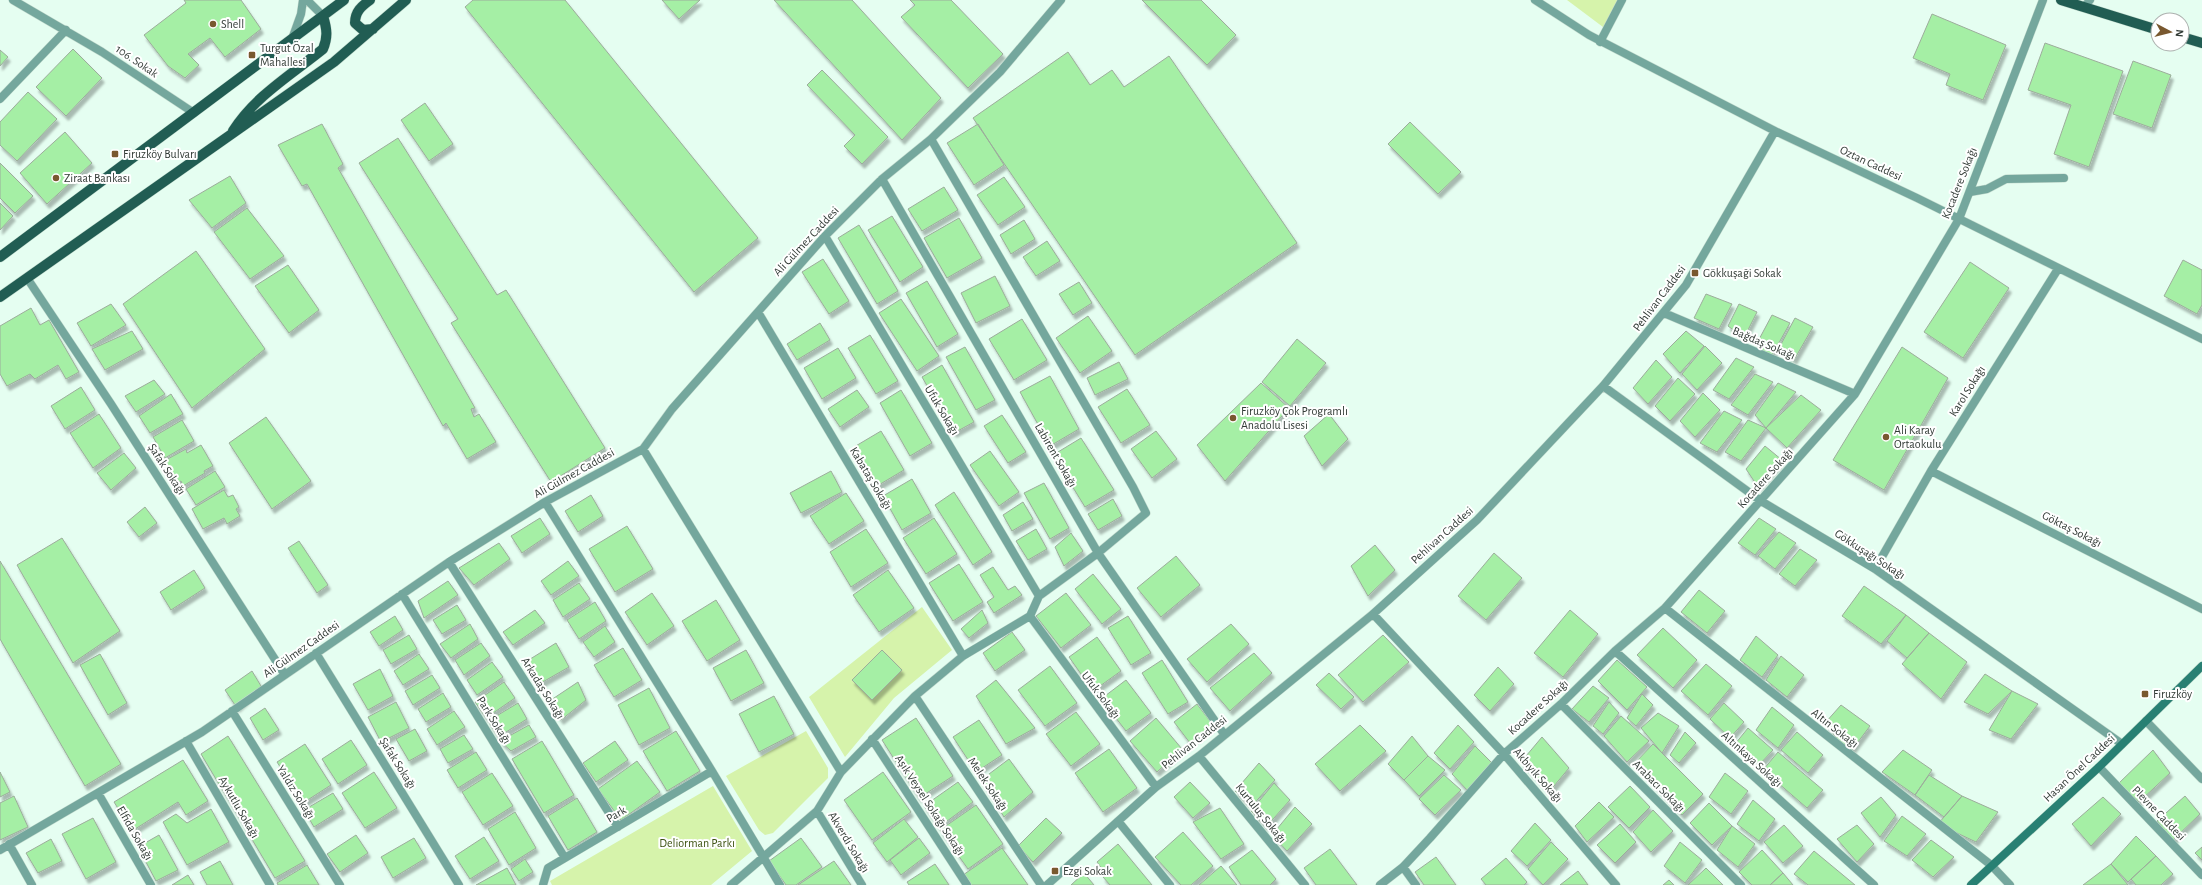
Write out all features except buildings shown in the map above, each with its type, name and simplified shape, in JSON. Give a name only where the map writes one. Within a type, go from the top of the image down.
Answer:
[{"type":"main road","points":[[0,256],[344,0]]},
{"type":"main road","points":[[370,0],[360,8],[355,16],[355,23],[362,30],[373,28]]},
{"type":"main road","points":[[0,297],[334,62],[406,0]]},
{"type":"main road","points":[[2061,0],[2087,3],[2150,27]]},
{"type":"main road","points":[[231,134],[246,113],[322,49],[327,40],[327,30],[323,16]]},
{"type":"main road","points":[[2190,40],[2202,44]]},
{"type":"main road","name":"Hasan Önel Caddesi","points":[[1971,885],[2099,767],[2202,666]]},
{"type":"street","name":"106. Sokak","points":[[13,0],[66,30],[194,113]]},
{"type":"street","points":[[291,40],[301,14],[303,0]]},
{"type":"street","points":[[307,0],[323,16]]},
{"type":"street","name":"Ali Gülmez Caddesi","points":[[0,850],[186,741],[449,562],[545,502],[643,449],[672,409],[825,236],[882,179],[931,140],[1000,72],[1061,0]]},
{"type":"street","name":"Oztan Caddesi","points":[[1535,0],[1600,42],[1775,131],[1960,219],[2058,269],[2202,339]]},
{"type":"street","points":[[1600,42],[1622,0]]},
{"type":"street","name":"Kocadere Sokağı","points":[[1380,885],[1403,867],[1504,754],[1561,704],[1614,651],[1665,608],[1855,394],[1960,219],[2043,0]]},
{"type":"street","points":[[0,99],[66,30]]},
{"type":"street","name":"Pehlivan Caddesi","points":[[1047,885],[1156,787],[1199,756],[1224,734],[1373,614],[1477,520],[1603,386],[1686,285],[1775,131]]},
{"type":"street","points":[[731,885],[817,811],[841,772],[916,696],[963,656],[1030,616],[1039,596],[1098,553],[1146,513],[1129,480],[931,140]]},
{"type":"street","points":[[1970,192],[1987,189],[2006,179],[2064,178]]},
{"type":"street","name":"Labirent Sokağı","points":[[882,179],[1098,553],[1224,734]]},
{"type":"street","name":"Ufuk Sokağı","points":[[825,236],[1039,596]]},
{"type":"street","name":"Karol Sokağı","points":[[1875,569],[1931,471],[2058,269]]},
{"type":"street","name":"Şafak Sokağı","points":[[27,278],[111,404],[285,675]]},
{"type":"street","name":"Kabataş Sokağı","points":[[758,312],[963,656]]},
{"type":"street","name":"Bağdaş Sokağı","points":[[1664,313],[1855,394]]},
{"type":"street","name":"Gökkuşağı Sokağı","points":[[1603,386],[1761,501],[1875,569],[2122,744]]},
{"type":"street","points":[[643,449],[841,772]]},
{"type":"street","name":"Göktaş Sokağı","points":[[1931,471],[2202,609]]},
{"type":"street","points":[[545,502],[712,771],[763,859],[780,885]]},
{"type":"street","name":"Arkadaş Sokağı","points":[[449,562],[618,827]]},
{"type":"street","name":"Park Sokağı","points":[[402,594],[565,858]]},
{"type":"street","name":"Altın Sokağı","points":[[1665,608],[1991,865],[2010,885]]},
{"type":"street","name":"Akbıyık Sokağı","points":[[1373,614],[1504,754],[1616,885]]},
{"type":"street","name":"Ufuk Sokağı","points":[[1030,616],[1156,787]]},
{"type":"street","name":"Altınkaya Sokağı","points":[[1614,651],[1874,885]]},
{"type":"street","name":"Şafak Sokağı","points":[[316,653],[459,885]]},
{"type":"street","name":"Melek Sokağı","points":[[916,696],[1041,885]]},
{"type":"street","name":"Arabacı Sokağı","points":[[1561,704],[1741,885]]},
{"type":"street","name":"Yaldız Sokağı","points":[[232,711],[340,885]]},
{"type":"street","points":[[2146,721],[2202,779]]},
{"type":"street","name":"Aşık Veysel Sokağı Sokağı","points":[[872,739],[967,885]]},
{"type":"street","name":"Aykutlu Sokağı","points":[[186,741],[270,885]]},
{"type":"street","name":"Kurtuluş Sokağı","points":[[1199,756],[1305,885]]},
{"type":"street","name":"Plevne Caddesi","points":[[2099,767],[2202,875]]},
{"type":"street","name":"Park","points":[[543,885],[548,868],[712,771]]},
{"type":"street","name":"Elfida Sokağı","points":[[98,793],[151,885]]},
{"type":"street","name":"Akverdi Sokağı","points":[[817,811],[862,885]]},
{"type":"street","points":[[1118,821],[1170,885]]},
{"type":"street","points":[[9,844],[32,885]]},
{"type":"street","points":[[1403,867],[1416,885]]},
{"type":"green space","points":[[1567,0],[1622,0],[1607,30]]},
{"type":"green space","points":[[922,607],[952,650],[894,698],[845,757],[809,697]]},
{"type":"green space","name":"Deliorman Parkı","points":[[806,731],[828,768],[828,778],[773,833],[765,835],[759,830],[726,776]]},
{"type":"green space","name":"Deliorman Parkı","points":[[713,786],[752,851],[711,885],[552,885],[550,881]]},
{"type":"place","name":"Shell","points":[[213,24]]},
{"type":"place","name":"Turgut Özal Mahallesi","points":[[252,55]]},
{"type":"place","name":"Firuzköy Bulvarı","points":[[115,154]]},
{"type":"place","name":"Ziraat Bankası","points":[[56,178]]},
{"type":"place","name":"Gökkuşaği Sokak","points":[[1695,273]]},
{"type":"place","name":"Firuzköy Çok Programlı Anadolu Lisesi","points":[[1233,418]]},
{"type":"place","name":"Ali Karay Ortaokulu","points":[[1886,437]]},
{"type":"place","name":"Firuzköy","points":[[2145,694]]},
{"type":"place","name":"Ezgi Sokak","points":[[1055,871]]}]
